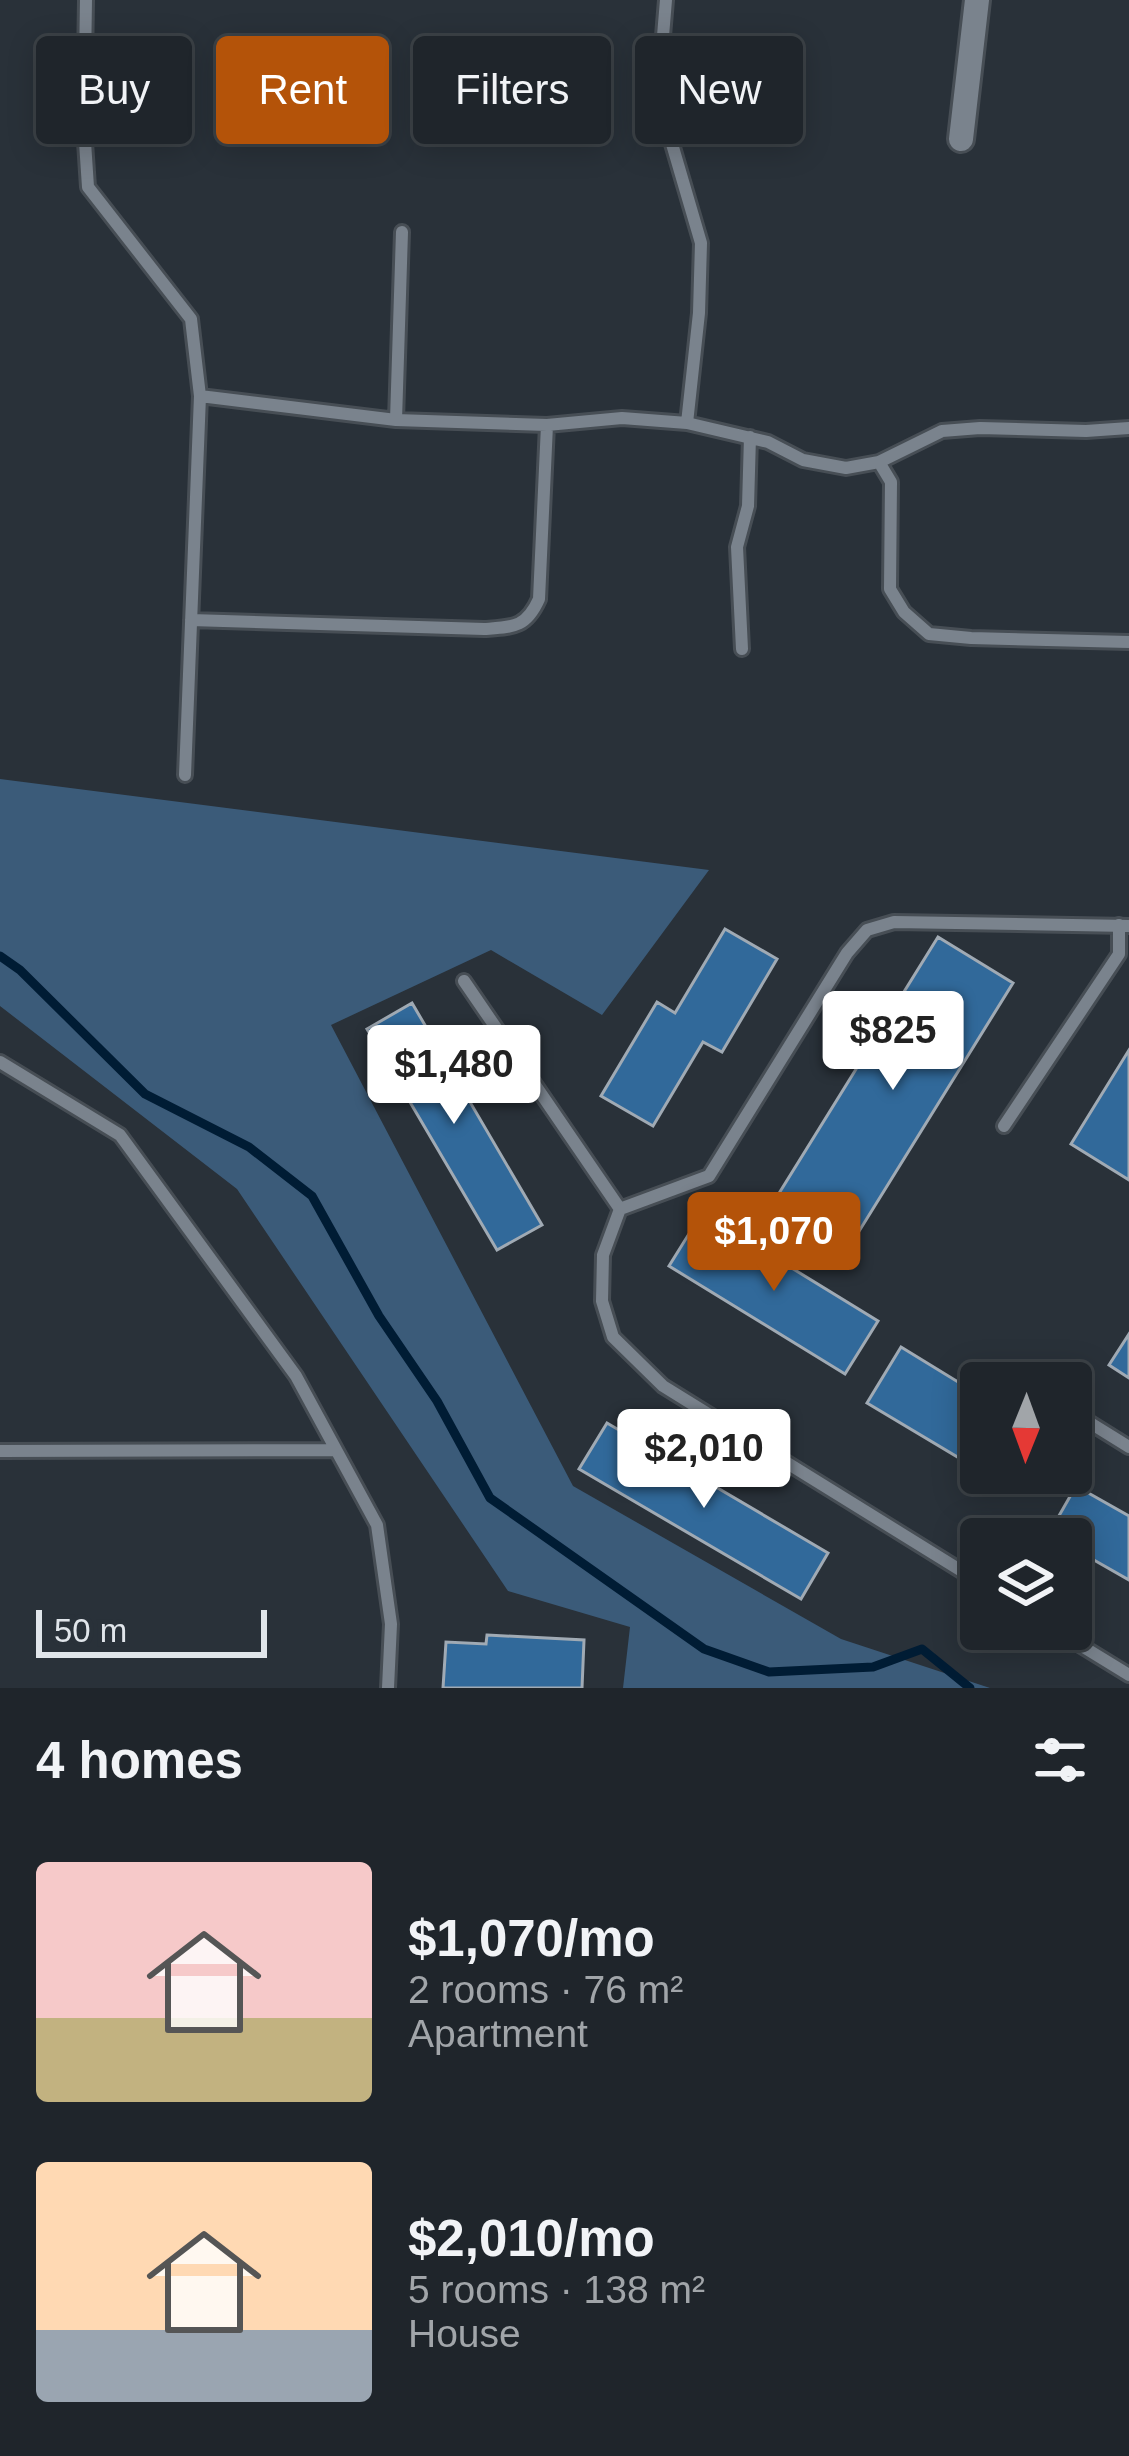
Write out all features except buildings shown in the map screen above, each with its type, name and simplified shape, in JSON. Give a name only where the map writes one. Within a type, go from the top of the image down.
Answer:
[{"type":"street","points":[[961,140],[977,0]]},
{"type":"lane","points":[[86,0],[88,187],[190,319],[200,396],[185,776]]},
{"type":"lane","points":[[666,0],[658,96],[700,243],[699,313],[687,423]]},
{"type":"lane","points":[[396,420],[402,232]]},
{"type":"lane","points":[[200,396],[396,420],[547,424],[622,418],[687,423],[768,442],[803,460],[846,468],[879,462],[942,431],[1129,428]]},
{"type":"lane","points":[[191,620],[513,627],[531,616],[539,599],[547,424]]},
{"type":"lane","points":[[742,649],[737,547],[748,506],[750,437]]},
{"type":"lane","points":[[879,462],[891,482],[890,589],[904,612],[929,634],[1129,642]]},
{"type":"lane","points":[[960,1570],[664,1387],[613,1337],[602,1301],[603,1256],[620,1209],[709,1176],[847,953],[867,930],[894,922],[1124,926],[1119,954],[1004,1126]]},
{"type":"lane","points":[[464,981],[620,1209]]},
{"type":"lane","points":[[0,1062],[120,1136],[296,1376],[377,1525],[391,1624],[388,1688]]},
{"type":"lane","points":[[1092,1424],[1129,1447]]},
{"type":"lane","points":[[0,1450],[336,1450]]},
{"type":"lane","points":[[1088,1650],[1129,1675]]},
{"type":"shaded area","points":[[0,779],[709,870],[602,1015],[491,950],[331,1025],[573,1486],[841,1639],[990,1688],[623,1688],[630,1627],[508,1591],[237,1189],[0,1006]]},
{"type":"waterway","points":[[0,956],[20,970],[145,1094],[249,1147],[312,1196],[490,1498],[704,1649],[769,1672],[873,1667],[922,1649],[970,1688]]}]
